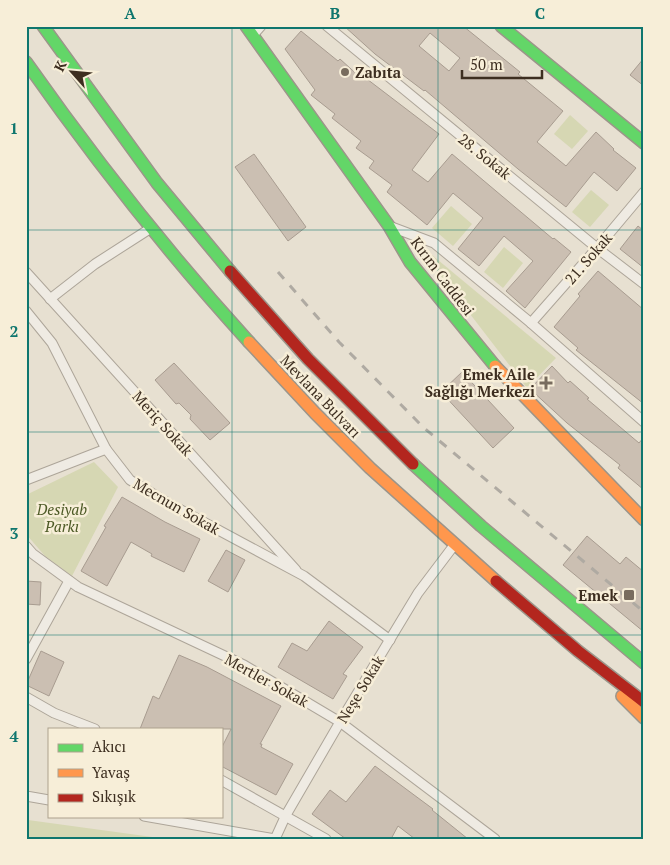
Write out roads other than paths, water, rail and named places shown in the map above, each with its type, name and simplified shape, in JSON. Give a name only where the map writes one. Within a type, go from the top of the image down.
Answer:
[{"type":"main road","name":"Mevlana Bulvarı","points":[[43,26],[169,198],[308,360],[444,493],[644,663]]},
{"type":"main road","points":[[501,26],[644,143]]},
{"type":"main road","name":"Kırım Caddesi","points":[[249,31],[389,226],[410,262],[494,365],[644,520]]},
{"type":"main road","name":"Mevlana Bulvarı","points":[[26,62],[151,228],[233,324],[302,399],[362,461],[455,544],[570,645],[644,702]]},
{"type":"main road","points":[[570,645],[644,718]]},
{"type":"street","points":[[249,31],[261,26]]},
{"type":"street","name":"28. Sokak","points":[[328,26],[597,248],[644,284]]},
{"type":"street","name":"21. Sokak","points":[[531,323],[644,192]]},
{"type":"street","points":[[389,226],[434,243],[531,323],[644,422]]},
{"type":"street","points":[[50,299],[95,264],[151,228]]},
{"type":"street","name":"Meriç Sokak","points":[[26,272],[301,574]]},
{"type":"street","name":"Mecnun Sokak","points":[[26,311],[52,343],[106,449],[130,480],[168,503],[301,574],[390,640]]},
{"type":"street","points":[[26,480],[106,449]]},
{"type":"street","name":"Neşe Sokak","points":[[275,839],[286,815],[340,722],[418,593],[455,544]]},
{"type":"street","name":"Mertler Sokak","points":[[26,546],[33,554],[78,587],[244,665],[340,722],[495,839]]},
{"type":"street","points":[[26,659],[69,581]]},
{"type":"street","points":[[26,697],[54,713],[92,728]]},
{"type":"street","points":[[222,781],[326,839]]},
{"type":"street","points":[[26,796],[48,800]]},
{"type":"street","points":[[155,818],[275,839]]},
{"type":"railway","points":[[278,272],[339,342],[424,428],[644,612]]},
{"type":"place","name":"Zabıta","points":[[345,72]]},
{"type":"place","name":"Emek Aile Sağlığı Merkezi","points":[[546,383]]},
{"type":"place","name":"Emek","points":[[629,595]]},
{"type":"park label","name":"Desiyab Parkı","points":[[62,518]]}]
